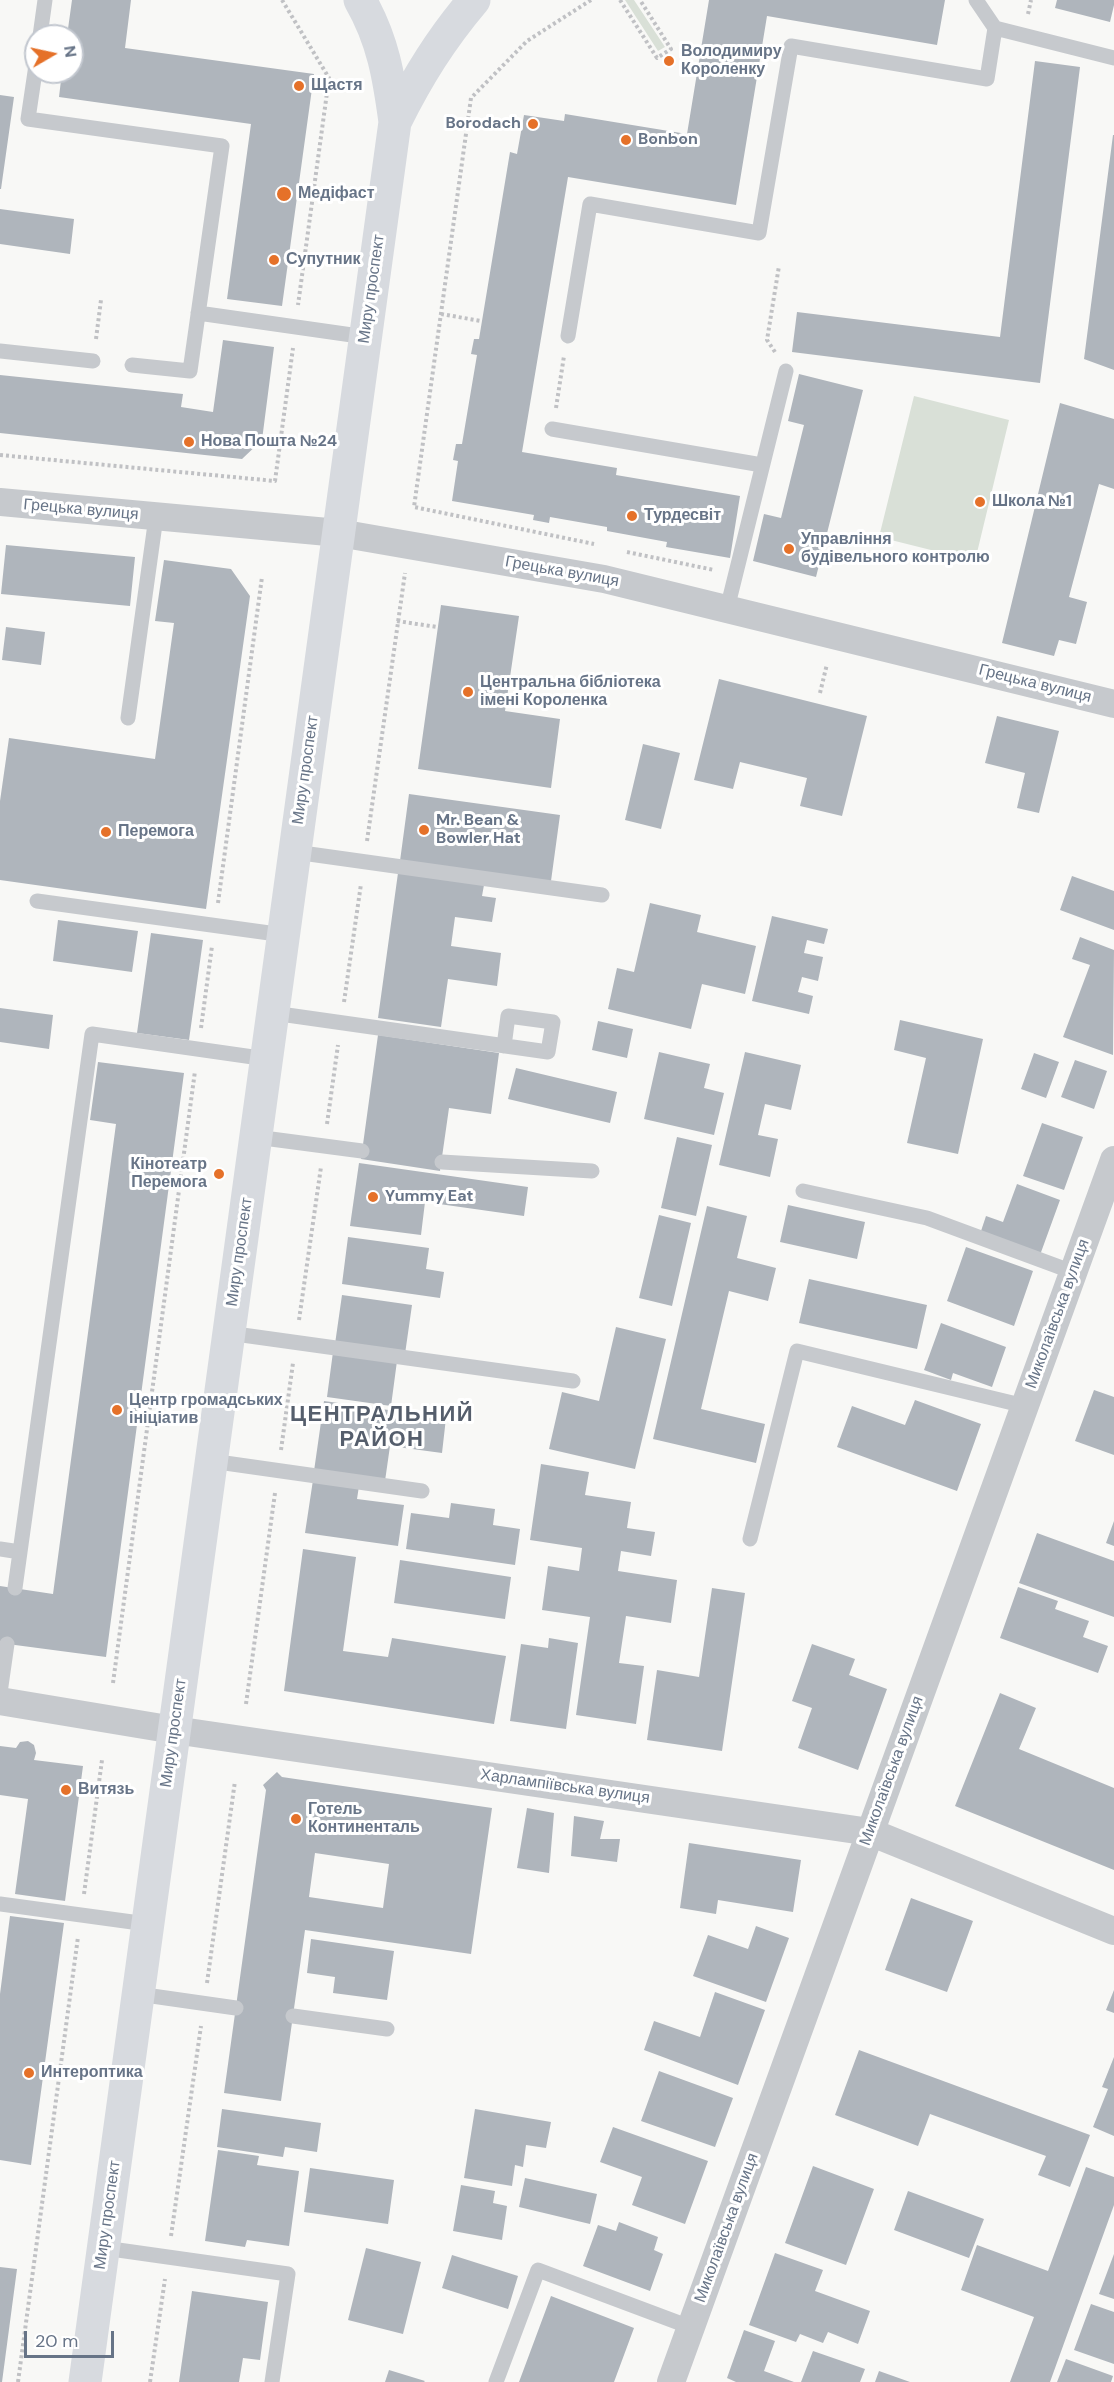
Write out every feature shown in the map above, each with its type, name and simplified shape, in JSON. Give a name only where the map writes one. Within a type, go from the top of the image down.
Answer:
[{"type":"main road","name":"Миру проспект","points":[[85,2382],[395,122],[389,72],[379,41],[360,0]]},
{"type":"main road","name":"Миру проспект","points":[[395,122],[419,74],[449,29],[474,0]]},
{"type":"street","name":"Грецька вулиця","points":[[0,502],[339,533],[604,579],[1114,704]]},
{"type":"street","name":"Миколаївська вулиця","points":[[670,2382],[1114,1160]]},
{"type":"street","name":"Харлампіївська вулиця","points":[[0,1701],[174,1730],[870,1832],[1114,1931]]},
{"type":"lane","points":[[42,24],[45,0]]},
{"type":"lane","points":[[976,0],[995,28],[1114,58]]},
{"type":"lane","points":[[568,336],[590,204],[759,232],[791,46],[987,79],[995,28]]},
{"type":"lane","points":[[33,84],[28,119],[222,146],[190,371],[132,365]]},
{"type":"lane","points":[[198,313],[366,337]]},
{"type":"lane","points":[[0,351],[93,361]]},
{"type":"lane","points":[[728,609],[786,371]]},
{"type":"lane","points":[[552,429],[762,465]]},
{"type":"lane","points":[[128,718],[156,517]]},
{"type":"lane","points":[[295,852],[602,895]]},
{"type":"lane","points":[[37,901],[284,935]]},
{"type":"lane","points":[[273,1013],[504,1046]]},
{"type":"lane","points":[[15,1588],[92,1034],[267,1059]]},
{"type":"lane","points":[[256,1137],[362,1151]]},
{"type":"lane","points":[[442,1162],[592,1171]]},
{"type":"lane","points":[[803,1191],[927,1218],[1073,1272]]},
{"type":"lane","points":[[228,1334],[573,1381]]},
{"type":"lane","points":[[750,1539],[796,1351],[1025,1406]]},
{"type":"lane","points":[[211,1461],[422,1491]]},
{"type":"lane","points":[[0,1550],[20,1552]]},
{"type":"lane","points":[[0,1693],[7,1644]]},
{"type":"lane","points":[[0,1904],[147,1924]]},
{"type":"lane","points":[[138,1994],[236,2008]]},
{"type":"lane","points":[[292,2016],[387,2029]]},
{"type":"lane","points":[[104,2248],[288,2274],[272,2382]]},
{"type":"lane","points":[[496,2382],[538,2270],[690,2327]]},
{"type":"path","points":[[0,455],[275,482],[329,78],[282,0]]},
{"type":"path","points":[[591,0],[527,41],[471,98],[414,507],[598,545]]},
{"type":"path","points":[[620,0],[657,58],[671,49],[640,0]]},
{"type":"path","points":[[767,340],[779,266]]},
{"type":"path","points":[[93,361],[101,300]]},
{"type":"path","points":[[440,314],[481,321]]},
{"type":"path","points":[[552,429],[568,336]]},
{"type":"path","points":[[621,550],[737,574]]},
{"type":"path","points":[[113,1683],[262,577]]},
{"type":"path","points":[[397,621],[437,627]]},
{"type":"path","points":[[820,693],[827,664]]},
{"type":"path","points":[[18,2382],[102,1760]]},
{"type":"path","points":[[150,2382],[235,1781]]},
{"type":"shaded area","points":[[625,0],[634,0],[665,47],[658,51]]},
{"type":"shaded area","points":[[914,396],[1009,420],[975,561],[879,537]]},
{"type":"building","points":[[72,0],[131,0],[125,48],[314,74],[282,306],[227,299],[251,124],[59,97],[61,84],[84,84],[84,24],[69,24]]},
{"type":"building","points":[[709,0],[945,0],[937,45],[767,16],[736,205],[568,177],[522,452],[617,468],[616,475],[740,496],[730,558],[666,547],[667,542],[607,531],[607,527],[550,517],[549,523],[533,520],[534,515],[452,501],[458,461],[453,460],[456,444],[462,444],[477,355],[471,354],[474,339],[479,339],[510,152],[517,154],[524,115],[564,121],[565,114],[687,134]]},
{"type":"building","points":[[1057,0],[1114,0],[1110,22],[1055,8]]},
{"type":"building","points":[[1035,61],[1080,67],[1040,383],[792,352],[797,312],[1000,337]]},
{"type":"building","points":[[0,95],[14,97],[1,189],[0,189]]},
{"type":"building","points":[[1114,135],[1114,370],[1084,359]]},
{"type":"building","points":[[0,209],[74,219],[70,254],[0,244]]},
{"type":"building","points":[[223,340],[274,347],[262,440],[242,459],[0,433],[0,375],[183,394],[181,407],[213,412]]},
{"type":"building","points":[[799,374],[863,390],[816,577],[753,561],[764,514],[781,518],[804,425],[788,421]]},
{"type":"building","points":[[1060,403],[1114,419],[1114,489],[1099,484],[1069,597],[1087,602],[1076,644],[1059,640],[1054,656],[1002,643]]},
{"type":"building","points":[[6,545],[135,557],[130,606],[1,594]]},
{"type":"building","points":[[164,560],[231,569],[250,596],[206,909],[0,880],[0,801],[9,738],[155,759],[174,623],[155,621]]},
{"type":"building","points":[[441,605],[519,616],[505,711],[560,719],[551,788],[418,769]]},
{"type":"building","points":[[6,627],[45,632],[41,665],[2,660]]},
{"type":"building","points":[[719,679],[867,716],[842,816],[800,806],[807,778],[740,762],[733,789],[694,780]]},
{"type":"building","points":[[997,716],[1059,731],[1039,813],[1017,808],[1025,773],[985,763]]},
{"type":"building","points":[[643,744],[680,753],[661,829],[625,820]]},
{"type":"building","points":[[409,794],[560,815],[551,881],[400,861]]},
{"type":"building","points":[[398,873],[484,885],[482,896],[496,898],[492,922],[455,917],[451,946],[501,953],[497,986],[448,979],[441,1027],[378,1018]]},
{"type":"building","points":[[1072,876],[1114,891],[1114,930],[1060,910]]},
{"type":"building","points":[[650,903],[701,915],[697,932],[756,946],[745,994],[702,984],[691,1029],[608,1009],[617,968],[634,972]]},
{"type":"building","points":[[772,916],[828,929],[824,944],[807,940],[804,953],[823,957],[818,981],[802,977],[798,992],[813,996],[809,1014],[752,1001]]},
{"type":"building","points":[[58,920],[138,931],[132,972],[53,961]]},
{"type":"building","points":[[151,933],[203,940],[189,1040],[137,1033]]},
{"type":"building","points":[[1080,937],[1114,950],[1113,1055],[1063,1037],[1090,965],[1072,959]]},
{"type":"building","points":[[0,1008],[53,1015],[49,1049],[0,1042]]},
{"type":"building","points":[[900,1020],[983,1039],[958,1154],[907,1143],[926,1058],[894,1050]]},
{"type":"building","points":[[598,1021],[633,1029],[627,1058],[592,1050]]},
{"type":"building","points":[[378,1035],[499,1053],[491,1114],[449,1108],[440,1171],[361,1159]]},
{"type":"building","points":[[659,1052],[710,1064],[704,1088],[724,1093],[714,1135],[644,1119]]},
{"type":"building","points":[[745,1052],[801,1065],[791,1110],[765,1104],[758,1135],[778,1139],[770,1177],[719,1165]]},
{"type":"building","points":[[1034,1053],[1059,1062],[1046,1098],[1021,1089]]},
{"type":"building","points":[[1075,1060],[1107,1071],[1094,1109],[1061,1097]]},
{"type":"building","points":[[98,1062],[184,1073],[106,1657],[0,1643],[0,1586],[53,1594],[116,1124],[90,1120]]},
{"type":"building","points":[[516,1068],[617,1092],[610,1123],[508,1099]]},
{"type":"building","points":[[1042,1123],[1083,1137],[1064,1190],[1023,1176]]},
{"type":"building","points":[[677,1137],[712,1145],[696,1216],[661,1208]]},
{"type":"building","points":[[359,1163],[528,1187],[524,1216],[425,1202],[421,1235],[350,1226]]},
{"type":"building","points":[[1017,1184],[1060,1200],[1040,1255],[980,1234],[986,1216],[1003,1222]]},
{"type":"building","points":[[788,1205],[865,1222],[857,1259],[780,1242]]},
{"type":"building","points":[[707,1206],[747,1216],[737,1258],[776,1268],[768,1301],[729,1291],[701,1409],[765,1424],[756,1463],[653,1439]]},
{"type":"building","points":[[659,1215],[691,1223],[672,1306],[639,1298]]},
{"type":"building","points":[[348,1237],[429,1248],[426,1269],[444,1272],[440,1298],[342,1284]]},
{"type":"building","points":[[966,1247],[1033,1271],[1014,1326],[947,1301]]},
{"type":"building","points":[[809,1279],[927,1305],[917,1349],[799,1323]]},
{"type":"building","points":[[342,1295],[412,1305],[405,1354],[335,1344]]},
{"type":"building","points":[[941,1323],[1006,1347],[992,1387],[953,1373],[951,1380],[924,1370]]},
{"type":"building","points":[[616,1327],[666,1339],[635,1469],[549,1449],[562,1392],[599,1401]]},
{"type":"building","points":[[333,1352],[397,1361],[391,1406],[327,1397]]},
{"type":"building","points":[[1094,1390],[1114,1397],[1114,1455],[1075,1441]]},
{"type":"building","points":[[915,1400],[981,1424],[957,1491],[837,1447],[852,1406],[905,1425]]},
{"type":"building","points":[[324,1401],[446,1418],[442,1453],[390,1446],[385,1481],[314,1471]]},
{"type":"building","points":[[541,1464],[589,1472],[585,1495],[631,1502],[627,1528],[655,1532],[651,1556],[621,1551],[618,1571],[677,1580],[671,1623],[626,1616],[619,1663],[644,1666],[636,1724],[576,1715],[590,1617],[542,1610],[548,1566],[579,1571],[582,1548],[530,1540]]},
{"type":"building","points":[[313,1480],[359,1486],[357,1499],[404,1505],[398,1546],[305,1533]]},
{"type":"building","points":[[451,1503],[495,1509],[493,1525],[520,1529],[515,1565],[406,1549],[411,1513],[449,1518]]},
{"type":"building","points":[[1114,1521],[1114,1546],[1106,1543]]},
{"type":"building","points":[[1037,1533],[1114,1561],[1114,1617],[1019,1583]]},
{"type":"building","points":[[303,1549],[356,1557],[343,1651],[388,1657],[392,1638],[506,1656],[494,1724],[284,1691]]},
{"type":"building","points":[[400,1560],[511,1577],[505,1619],[394,1603]]},
{"type":"building","points":[[1018,1587],[1058,1601],[1055,1609],[1089,1621],[1083,1637],[1108,1646],[1098,1673],[1000,1638]]},
{"type":"building","points":[[712,1588],[745,1593],[722,1751],[647,1740],[657,1670],[699,1677]]},
{"type":"building","points":[[549,1638],[578,1643],[566,1729],[510,1721],[521,1644],[548,1648]]},
{"type":"building","points":[[812,1644],[855,1659],[849,1675],[887,1689],[858,1770],[798,1748],[812,1708],[792,1701]]},
{"type":"building","points":[[1000,1693],[1036,1708],[1019,1749],[1114,1788],[1114,1870],[955,1806]]},
{"type":"building","points":[[28,1741],[34,1745],[36,1753],[34,1760],[83,1766],[65,1901],[15,1894],[28,1799],[0,1795],[0,1746],[16,1748],[20,1742]]},
{"type":"building","points":[[277,1772],[282,1777],[492,1808],[471,1954],[305,1930],[281,2101],[224,2093],[266,1790],[263,1785]],"holes":[[[315,1853],[389,1864],[383,1908],[309,1897]]]},
{"type":"building","points":[[527,1808],[554,1813],[549,1873],[517,1868]]},
{"type":"building","points":[[574,1816],[604,1821],[600,1839],[620,1839],[617,1862],[571,1856]]},
{"type":"building","points":[[689,1843],[801,1860],[793,1912],[718,1900],[716,1914],[680,1908]]},
{"type":"building","points":[[911,1898],[973,1921],[947,1992],[885,1970]]},
{"type":"building","points":[[10,1916],[64,1923],[31,2165],[0,2160],[0,1994]]},
{"type":"building","points":[[756,1926],[789,1938],[766,2002],[693,1976],[708,1935],[748,1949]]},
{"type":"building","points":[[311,1939],[394,1951],[387,2000],[333,1993],[335,1977],[307,1973]]},
{"type":"building","points":[[1114,1990],[1114,2013],[1106,2010]]},
{"type":"building","points":[[715,1992],[765,2010],[738,2085],[644,2050],[654,2021],[700,2037]]},
{"type":"building","points":[[859,2050],[1090,2135],[1070,2187],[1038,2175],[1046,2156],[930,2114],[918,2146],[835,2115]]},
{"type":"building","points":[[1114,2057],[1114,2136],[1093,2127],[1108,2089],[1102,2087]]},
{"type":"building","points":[[659,2071],[733,2098],[715,2147],[641,2121]]},
{"type":"building","points":[[222,2109],[321,2123],[317,2152],[285,2147],[283,2157],[217,2147]]},
{"type":"building","points":[[475,2109],[551,2122],[546,2148],[526,2145],[523,2167],[515,2165],[512,2186],[464,2178]]},
{"type":"building","points":[[613,2127],[708,2161],[685,2224],[632,2205],[642,2177],[600,2162]]},
{"type":"building","points":[[218,2150],[259,2156],[257,2165],[299,2171],[289,2246],[247,2240],[245,2247],[205,2241]]},
{"type":"building","points":[[813,2166],[874,2189],[846,2265],[785,2243]]},
{"type":"building","points":[[1086,2167],[1114,2177],[1114,2205],[1050,2382],[1010,2382],[1034,2317],[961,2290],[977,2245],[1048,2271]]},
{"type":"building","points":[[310,2168],[394,2180],[388,2224],[304,2212]]},
{"type":"building","points":[[525,2178],[597,2194],[590,2224],[519,2207]]},
{"type":"building","points":[[461,2185],[495,2191],[493,2203],[507,2206],[502,2240],[453,2231]]},
{"type":"building","points":[[908,2191],[984,2219],[969,2258],[894,2230]]},
{"type":"building","points":[[619,2222],[658,2237],[654,2250],[663,2254],[650,2291],[583,2266],[598,2225],[616,2231]]},
{"type":"building","points":[[366,2248],[421,2262],[403,2334],[348,2320]]},
{"type":"building","points":[[775,2253],[823,2270],[815,2291],[870,2311],[858,2344],[828,2332],[823,2343],[800,2334],[796,2342],[749,2325]]},
{"type":"building","points":[[1114,2254],[1114,2299],[1099,2294]]},
{"type":"building","points":[[452,2255],[518,2276],[508,2309],[442,2288]]},
{"type":"building","points":[[0,2267],[17,2269],[2,2382],[0,2382]]},
{"type":"building","points":[[192,2291],[268,2302],[260,2360],[243,2358],[239,2382],[179,2382]]},
{"type":"building","points":[[551,2296],[634,2328],[614,2382],[519,2382]]},
{"type":"building","points":[[1091,2304],[1114,2312],[1114,2364],[1074,2350]]},
{"type":"building","points":[[744,2330],[775,2341],[764,2371],[794,2382],[736,2382],[727,2378]]},
{"type":"building","points":[[813,2351],[865,2369],[860,2382],[801,2382]]},
{"type":"building","points":[[1066,2359],[1113,2376],[1111,2382],[1057,2382]]},
{"type":"building","points":[[389,2370],[425,2381],[385,2382]]},
{"type":"building","points":[[879,2371],[910,2382],[875,2382]]},
{"type":"place","name":"Володимиру Короленку","points":[[669,61]]},
{"type":"place","name":"Щастя","points":[[299,86]]},
{"type":"place","name":"Borodach","points":[[533,124]]},
{"type":"place","name":"Bonbon","points":[[626,140]]},
{"type":"place","name":"Медіфаст","points":[[284,194]]},
{"type":"place","name":"Супутник","points":[[274,260]]},
{"type":"place","name":"Нова Пошта №24","points":[[189,442]]},
{"type":"place","name":"Школа №1","points":[[980,502]]},
{"type":"place","name":"Турдесвіт","points":[[632,516]]},
{"type":"place","name":"Управління будівельного контролю","points":[[789,549]]},
{"type":"place","name":"Центральна бібліотека імені Короленка","points":[[468,692]]},
{"type":"place","name":"Mr. Bean & Bowler Hat","points":[[424,830]]},
{"type":"place","name":"Перемога","points":[[106,832]]},
{"type":"place","name":"Кінотеатр Перемога","points":[[219,1174]]},
{"type":"place","name":"Yummy Eat","points":[[373,1197]]},
{"type":"place","name":"Центр громадських ініціатив","points":[[117,1410]]},
{"type":"place","name":"Витязь","points":[[66,1790]]},
{"type":"place","name":"Готель Континенталь","points":[[296,1819]]},
{"type":"place","name":"Интероптика","points":[[29,2073]]},
{"type":"district","name":"ЦЕНТРАЛЬНИЙ РАЙОН","points":[[382,1428]]}]
